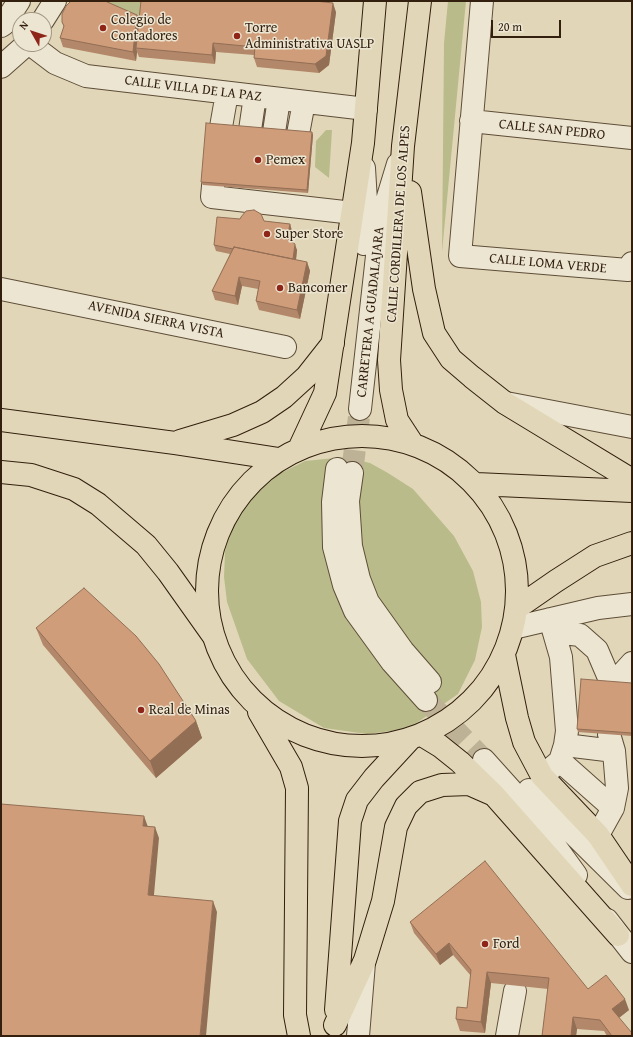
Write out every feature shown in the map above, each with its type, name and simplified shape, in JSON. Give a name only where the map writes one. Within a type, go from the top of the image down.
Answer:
[{"type":"main road","points":[[298,449],[325,393],[363,143],[376,1]]},
{"type":"main road","name":"CALLE CORDILLERA DE LOS ALPES","points":[[412,443],[396,420],[389,360],[403,146],[420,1]]},
{"type":"main road","points":[[403,146],[424,289],[434,333],[451,359],[472,378],[505,403],[632,480]]},
{"type":"main road","points":[[175,443],[232,426],[262,412],[284,396],[307,376],[333,343]]},
{"type":"main road","points":[[1,420],[175,443],[279,459]]},
{"type":"main road","points":[[299,1036],[295,1016],[297,788],[291,768],[255,706],[236,684],[222,660],[212,634],[206,601],[208,568],[216,536],[232,506],[253,480],[279,459],[298,449],[336,438],[374,435],[412,443],[446,459],[476,484],[496,511],[510,542],[517,574],[515,618],[504,655],[484,688],[456,715],[416,737],[374,778],[357,800],[350,821],[333,1030]]},
{"type":"main road","points":[[1,472],[31,475],[74,489],[98,504],[146,545],[168,572],[212,634]]},
{"type":"main road","points":[[476,484],[632,491]]},
{"type":"main road","points":[[515,618],[556,581],[595,556],[632,543]]},
{"type":"main road","points":[[504,655],[517,718],[524,742],[542,776],[598,835],[632,885]]},
{"type":"main road","points":[[255,706],[289,730],[328,744],[369,747],[416,737],[440,746],[460,762],[494,794],[618,935]]},
{"type":"main road","points":[[333,1030],[364,960],[383,901],[396,827],[406,806],[420,792],[442,785],[469,784],[494,794]]},
{"type":"street","points":[[8,29],[18,1]]},
{"type":"street","points":[[48,12],[55,1]]},
{"type":"street","points":[[471,121],[482,1]]},
{"type":"street","points":[[1,67],[19,52]]},
{"type":"street","name":"CALLE VILLA DE LA PAZ","points":[[39,52],[55,63],[86,76],[366,109]]},
{"type":"street","points":[[221,127],[227,93]]},
{"type":"street","points":[[250,130],[255,96]]},
{"type":"street","points":[[274,132],[279,99]]},
{"type":"street","points":[[298,134],[304,102]]},
{"type":"street","name":"CALLE SAN PEDRO","points":[[471,121],[632,138]]},
{"type":"street","name":"CALLE LOMA VERDE","points":[[471,121],[460,256],[628,270],[632,263]]},
{"type":"street","name":"CARRETERA A GUADALAJARA","points":[[363,143],[367,218],[353,409],[381,220],[403,146]]},
{"type":"street","points":[[213,186],[212,197],[242,194],[291,199],[353,213]]},
{"type":"street","name":"AVENIDA SIERRA VISTA","points":[[1,289],[286,347]]},
{"type":"street","name":"AVENIDA SIERRA VISTA","points":[[1,302],[27,294]]},
{"type":"street","points":[[505,403],[632,427]]},
{"type":"street","points":[[344,470],[351,546],[359,579],[368,602],[432,695]]},
{"type":"street","points":[[552,626],[598,608],[632,604]]},
{"type":"street","points":[[515,618],[552,626],[580,635],[597,650],[622,686]]},
{"type":"street","points":[[542,776],[562,753],[567,731],[561,657],[552,626]]},
{"type":"street","points":[[622,686],[632,663]]},
{"type":"street","points":[[562,753],[611,742],[617,788],[613,808],[598,835]]},
{"type":"street","points":[[562,753],[613,808]]},
{"type":"street","points":[[632,892],[489,756],[618,935],[632,952]]},
{"type":"street","points":[[358,1036],[364,960]]},
{"type":"street","points":[[507,1036],[515,991]]},
{"type":"green space","points":[[145,1],[143,21],[100,2]]},
{"type":"green space","points":[[448,1],[466,1],[442,252],[444,43]]},
{"type":"green space","points":[[326,130],[332,130],[329,178],[315,167],[316,141]]},
{"type":"green space","points":[[345,457],[370,463],[413,489],[454,536],[473,571],[481,602],[482,627],[475,660],[458,694],[408,729],[367,734],[324,728],[279,701],[247,659],[227,602],[224,577],[225,551],[230,532],[249,500],[279,474],[305,461]]},
{"type":"building","name":"Colegio de Contadores","points":[[71,1],[105,1],[137,15],[133,52],[60,38],[64,26],[62,22],[62,14],[66,6]]},
{"type":"building","name":"Torre Administrativa UASLP","points":[[141,1],[315,1],[333,3],[326,56],[315,64],[254,58],[255,47],[213,43],[212,55],[136,48]]},
{"type":"building","name":"Pemex","points":[[206,123],[312,132],[307,190],[201,182]]},
{"type":"building","points":[[254,210],[261,214],[264,221],[290,224],[287,238],[295,244],[293,259],[234,247],[233,249],[214,245],[217,217],[240,219],[246,211]]},
{"type":"building","name":"Bancomer","points":[[234,247],[307,262],[297,310],[256,301],[260,281],[239,277],[235,296],[212,291]]},
{"type":"building","name":"Real de Minas","points":[[84,588],[136,636],[159,664],[196,721],[150,761],[36,628]]},
{"type":"building","points":[[581,679],[632,683],[632,733],[577,729]]},
{"type":"building","points":[[1,804],[144,816],[143,826],[155,827],[148,895],[213,901],[200,1036],[1,1036]]},
{"type":"building","name":"Ford","points":[[485,861],[588,989],[606,975],[625,999],[612,1009],[632,1033],[632,1036],[612,1036],[600,1020],[573,1017],[571,1036],[542,1036],[549,978],[487,972],[481,1022],[456,1019],[457,1007],[467,1008],[471,970],[449,943],[436,954],[410,922]]},
{"type":"tunnel","points":[[352,472],[360,409]]},
{"type":"tunnel","points":[[426,700],[484,760]]},
{"type":"place","name":"Colegio de Contadores","points":[[103,28]]},
{"type":"place","name":"Torre Administrativa UASLP","points":[[237,36]]},
{"type":"place","name":"Pemex","points":[[258,160]]},
{"type":"place","name":"Super Store","points":[[267,234]]},
{"type":"place","name":"Bancomer","points":[[280,288]]},
{"type":"place","name":"Real de Minas","points":[[141,710]]},
{"type":"place","name":"Ford","points":[[485,944]]}]
